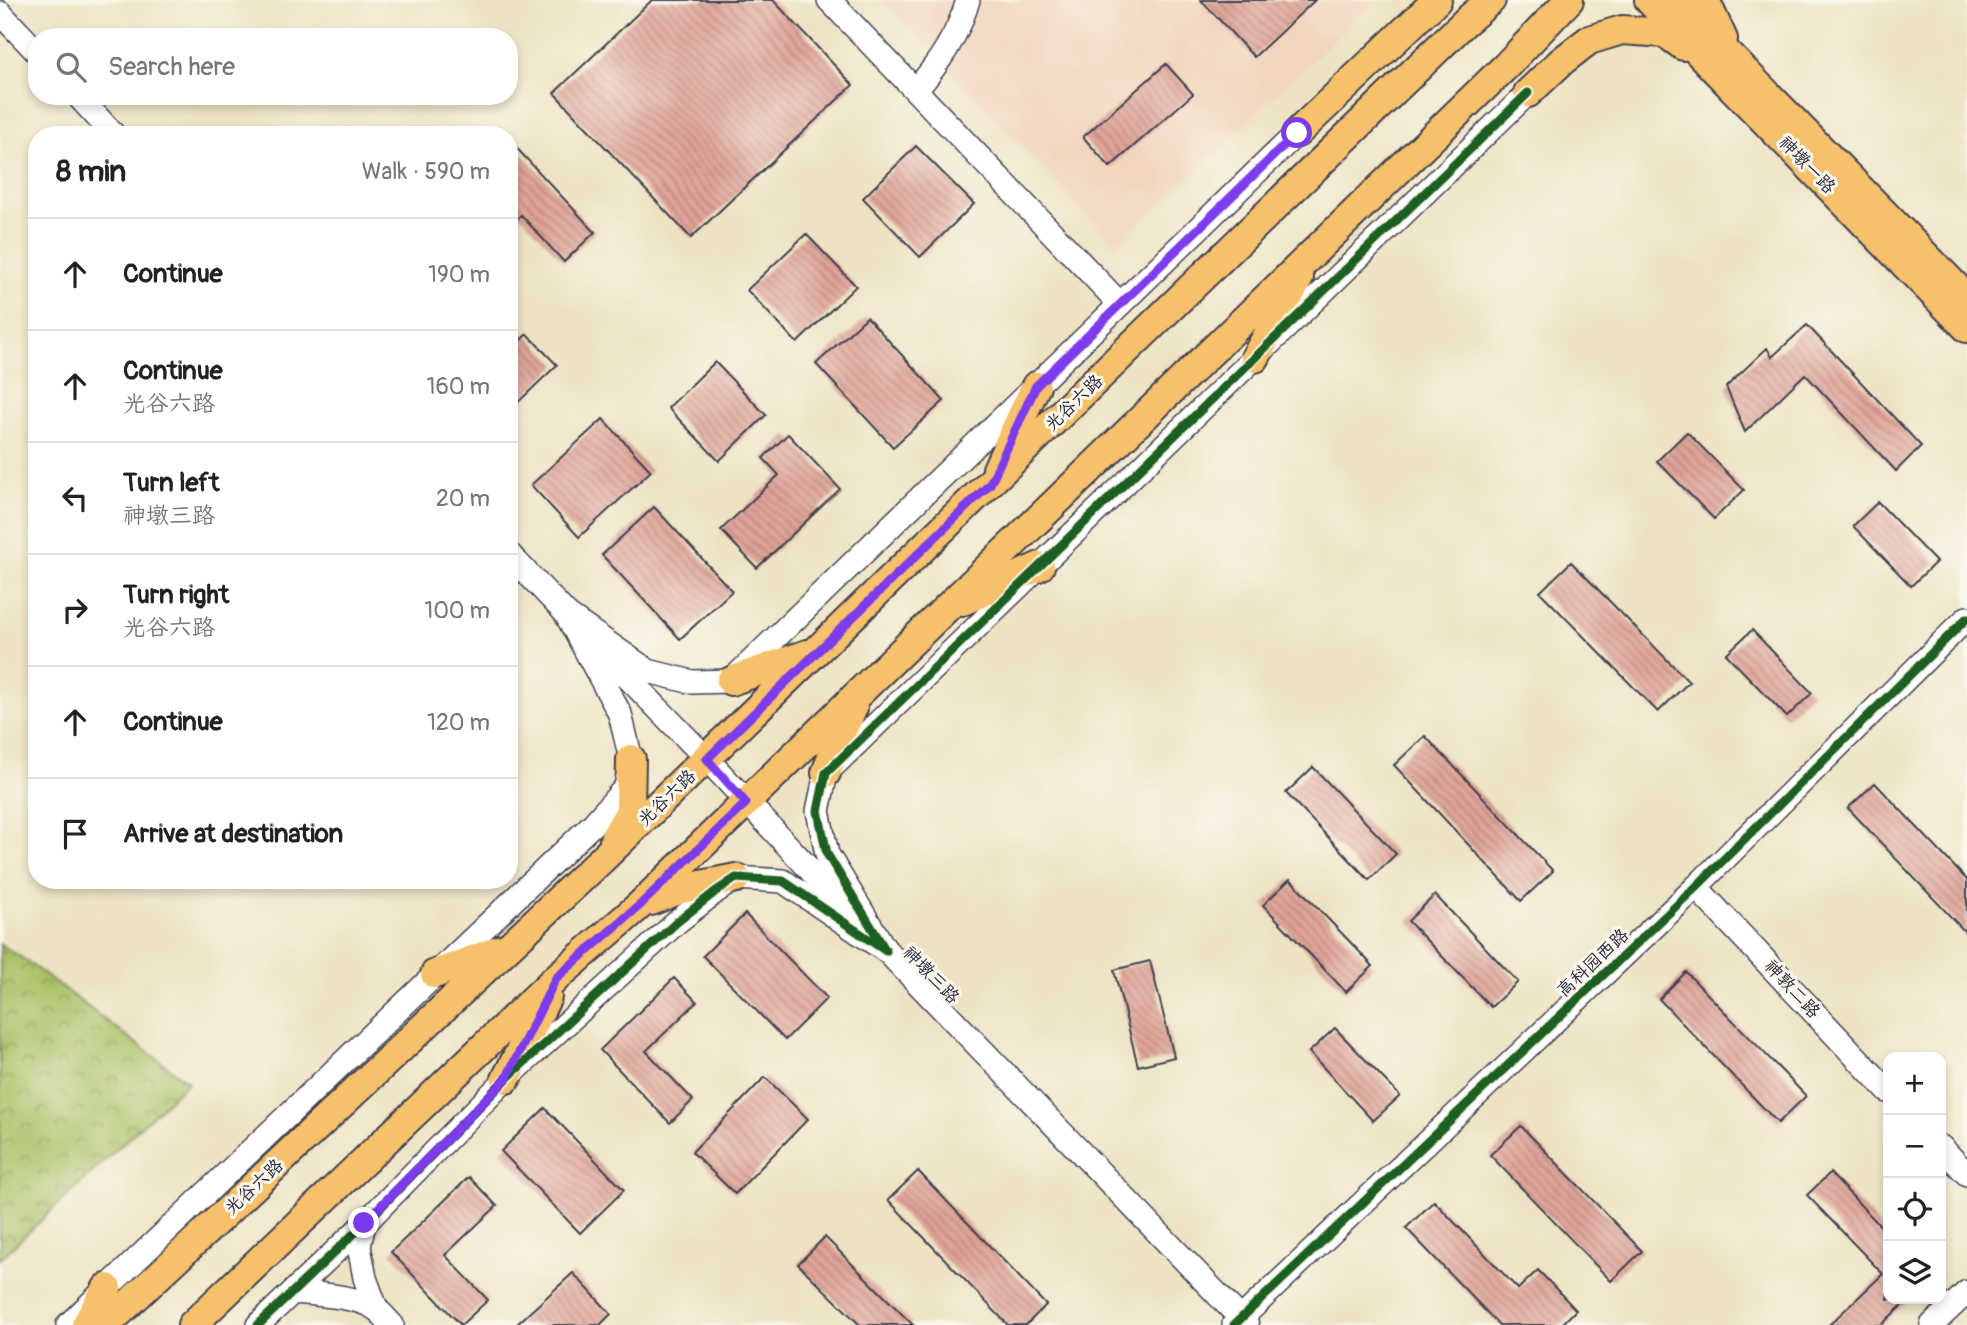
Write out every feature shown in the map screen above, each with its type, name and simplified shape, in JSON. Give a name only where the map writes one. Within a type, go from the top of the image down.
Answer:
[{"type":"main road","points":[[1297,133],[1437,0]]},
{"type":"main road","name":"光谷六路","points":[[106,1325],[513,945],[1465,22],[1491,0]]},
{"type":"main road","points":[[192,1325],[556,978],[639,906],[1506,66],[1569,0]]},
{"type":"main road","name":"神墩一路","points":[[1649,0],[1724,64],[1967,298]]},
{"type":"main road","name":"神墩一路","points":[[1675,0],[1724,64],[1967,328]]},
{"type":"main road","points":[[1705,0],[1724,64]]},
{"type":"main road","points":[[1506,66],[1547,43],[1587,30],[1665,33],[1724,64]]},
{"type":"main road","points":[[1528,93],[1589,40],[1622,30]]},
{"type":"main road","points":[[1297,133],[1389,97]]},
{"type":"main road","points":[[1255,358],[1313,253]]},
{"type":"main road","points":[[990,484],[1036,386]]},
{"type":"main road","points":[[945,610],[1040,566]]},
{"type":"main road","points":[[731,681],[820,649]]},
{"type":"main road","points":[[826,773],[840,734],[860,693]]},
{"type":"main road","points":[[601,860],[630,811],[631,759]]},
{"type":"main road","points":[[639,906],[681,889],[736,878]]},
{"type":"main road","points":[[435,974],[513,945]]},
{"type":"main road","points":[[506,1079],[556,978]]},
{"type":"main road","points":[[86,1325],[107,1288]]},
{"type":"main road","points":[[206,1325],[220,1299]]},
{"type":"street","points":[[829,0],[1121,304]]},
{"type":"street","points":[[915,90],[930,74],[954,39],[968,0]]},
{"type":"street","points":[[0,13],[28,43]]},
{"type":"street","points":[[886,951],[827,854],[818,811],[826,773],[1528,93]]},
{"type":"street","points":[[86,105],[106,126]]},
{"type":"street","points":[[566,614],[648,671],[692,682],[731,681],[1297,133]]},
{"type":"street","name":"神墩三路","points":[[518,563],[1241,1323]]},
{"type":"street","points":[[68,1325],[594,823],[626,787],[631,759],[620,714],[566,614]]},
{"type":"street","name":"高科园西路","points":[[1241,1323],[1696,887],[1967,618]]},
{"type":"street","points":[[258,1325],[364,1223],[506,1079],[677,922],[736,878],[783,881],[886,951]]},
{"type":"street","name":"神敦二路","points":[[1696,887],[1883,1086]]},
{"type":"street","points":[[1946,1151],[1967,1174]]},
{"type":"street","points":[[364,1223],[359,1246],[365,1278],[384,1317]]},
{"type":"street","points":[[293,1292],[361,1302],[384,1317]]},
{"type":"street","points":[[1932,1325],[1967,1292]]},
{"type":"shaded area","points":[[883,0],[1377,0],[1116,246]]},
{"type":"green space","points":[[0,944],[188,1082],[0,1259]]},
{"type":"building","points":[[652,0],[773,0],[853,85],[691,238],[554,93]]},
{"type":"building","points":[[1201,0],[1315,0],[1254,57]]},
{"type":"building","points":[[1166,64],[1193,94],[1110,167],[1083,137]]},
{"type":"building","points":[[916,146],[974,204],[920,257],[863,198]]},
{"type":"building","points":[[518,150],[595,232],[564,262],[521,215],[518,218]]},
{"type":"building","points":[[806,234],[856,286],[797,343],[747,290]]},
{"type":"building","points":[[867,317],[944,401],[893,447],[816,364]]},
{"type":"building","points":[[1807,325],[1921,446],[1896,471],[1805,374],[1745,432],[1726,387],[1767,348],[1772,357]]},
{"type":"building","points":[[527,334],[557,365],[518,402],[518,342]]},
{"type":"building","points":[[715,362],[766,415],[719,461],[668,408]]},
{"type":"building","points":[[603,419],[651,471],[579,537],[531,485]]},
{"type":"building","points":[[1687,432],[1744,490],[1714,519],[1657,461]]},
{"type":"building","points":[[788,434],[840,489],[757,568],[721,530],[779,475],[763,458]]},
{"type":"building","points":[[1878,502],[1936,562],[1911,586],[1853,526]]},
{"type":"building","points":[[654,507],[732,591],[680,639],[602,555]]},
{"type":"building","points":[[1571,562],[1689,682],[1658,712],[1540,592]]},
{"type":"building","points":[[1752,630],[1812,693],[1787,717],[1726,654]]},
{"type":"building","points":[[1425,736],[1553,871],[1521,901],[1394,765]]},
{"type":"building","points":[[1313,767],[1396,854],[1369,880],[1286,793]]},
{"type":"building","points":[[1875,783],[1967,880],[1967,934],[1848,808]]},
{"type":"building","points":[[1290,879],[1373,966],[1346,992],[1263,905]]},
{"type":"building","points":[[1435,895],[1518,982],[1491,1007],[1408,921]]},
{"type":"building","points":[[745,914],[827,998],[785,1040],[703,956]]},
{"type":"building","points":[[1150,961],[1174,1057],[1138,1066],[1114,970]]},
{"type":"building","points":[[1686,972],[1806,1096],[1778,1123],[1659,999]]},
{"type":"building","points":[[674,978],[697,1002],[646,1051],[693,1100],[670,1123],[600,1050]]},
{"type":"building","points":[[1335,1028],[1400,1096],[1373,1121],[1309,1052]]},
{"type":"building","points":[[765,1077],[808,1119],[735,1194],[692,1152]]},
{"type":"building","points":[[545,1108],[624,1190],[580,1233],[501,1151]]},
{"type":"building","points":[[1521,1126],[1642,1251],[1611,1281],[1490,1155]]},
{"type":"building","points":[[918,1171],[1046,1305],[1026,1325],[1008,1325],[888,1200]]},
{"type":"building","points":[[1830,1173],[1883,1229],[1883,1274],[1807,1195]]},
{"type":"building","points":[[469,1177],[497,1206],[445,1255],[488,1300],[461,1325],[391,1252]]},
{"type":"building","points":[[1434,1201],[1518,1289],[1538,1270],[1576,1310],[1561,1325],[1499,1325],[1406,1228]]},
{"type":"building","points":[[825,1237],[913,1325],[860,1325],[798,1264]]},
{"type":"building","points":[[573,1273],[611,1314],[600,1325],[516,1325]]},
{"type":"building","points":[[1883,1274],[1883,1304],[1904,1304],[1881,1325],[1829,1325]]},
{"type":"cycle path","points":[[258,1325],[364,1224],[506,1079],[677,922],[736,878],[783,881],[886,951],[827,854],[818,811],[826,773],[1528,93]]},
{"type":"cycle path","points":[[1234,1325],[1696,887],[1967,618]]},
{"type":"route","points":[[364,1223],[506,1079],[556,978],[639,906],[746,803],[707,759],[990,484],[1036,386],[1297,133]]}]
